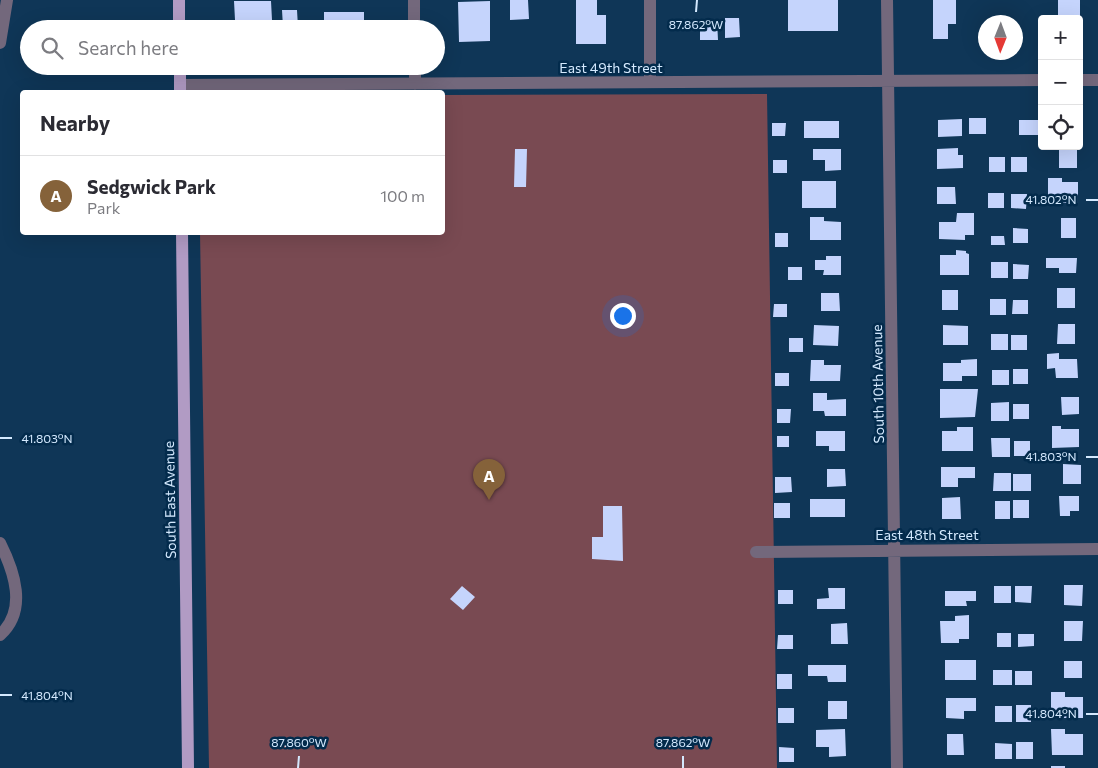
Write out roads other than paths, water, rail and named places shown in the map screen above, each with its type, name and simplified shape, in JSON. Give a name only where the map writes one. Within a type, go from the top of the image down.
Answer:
[{"type":"main road","points":[[179,0],[179,20]]},
{"type":"main road","points":[[180,75],[180,89]]},
{"type":"main road","name":"South East Avenue","points":[[182,235],[188,768]]},
{"type":"street","points":[[0,43],[7,0]]},
{"type":"street","points":[[414,0],[414,20]]},
{"type":"street","points":[[650,0],[650,82]]},
{"type":"street","name":"South 10th Avenue","points":[[887,0],[897,768]]},
{"type":"street","points":[[415,75],[415,84]]},
{"type":"street","name":"East 49th Street","points":[[180,89],[415,84],[1038,80]]},
{"type":"street","points":[[1083,80],[1098,80]]},
{"type":"street","points":[[0,544],[9,562],[16,586],[15,611],[0,635]]},
{"type":"street","name":"East 48th Street","points":[[756,552],[1098,549]]},
{"type":"place","name":"Sedgwick Park","points":[[489,500]]}]
